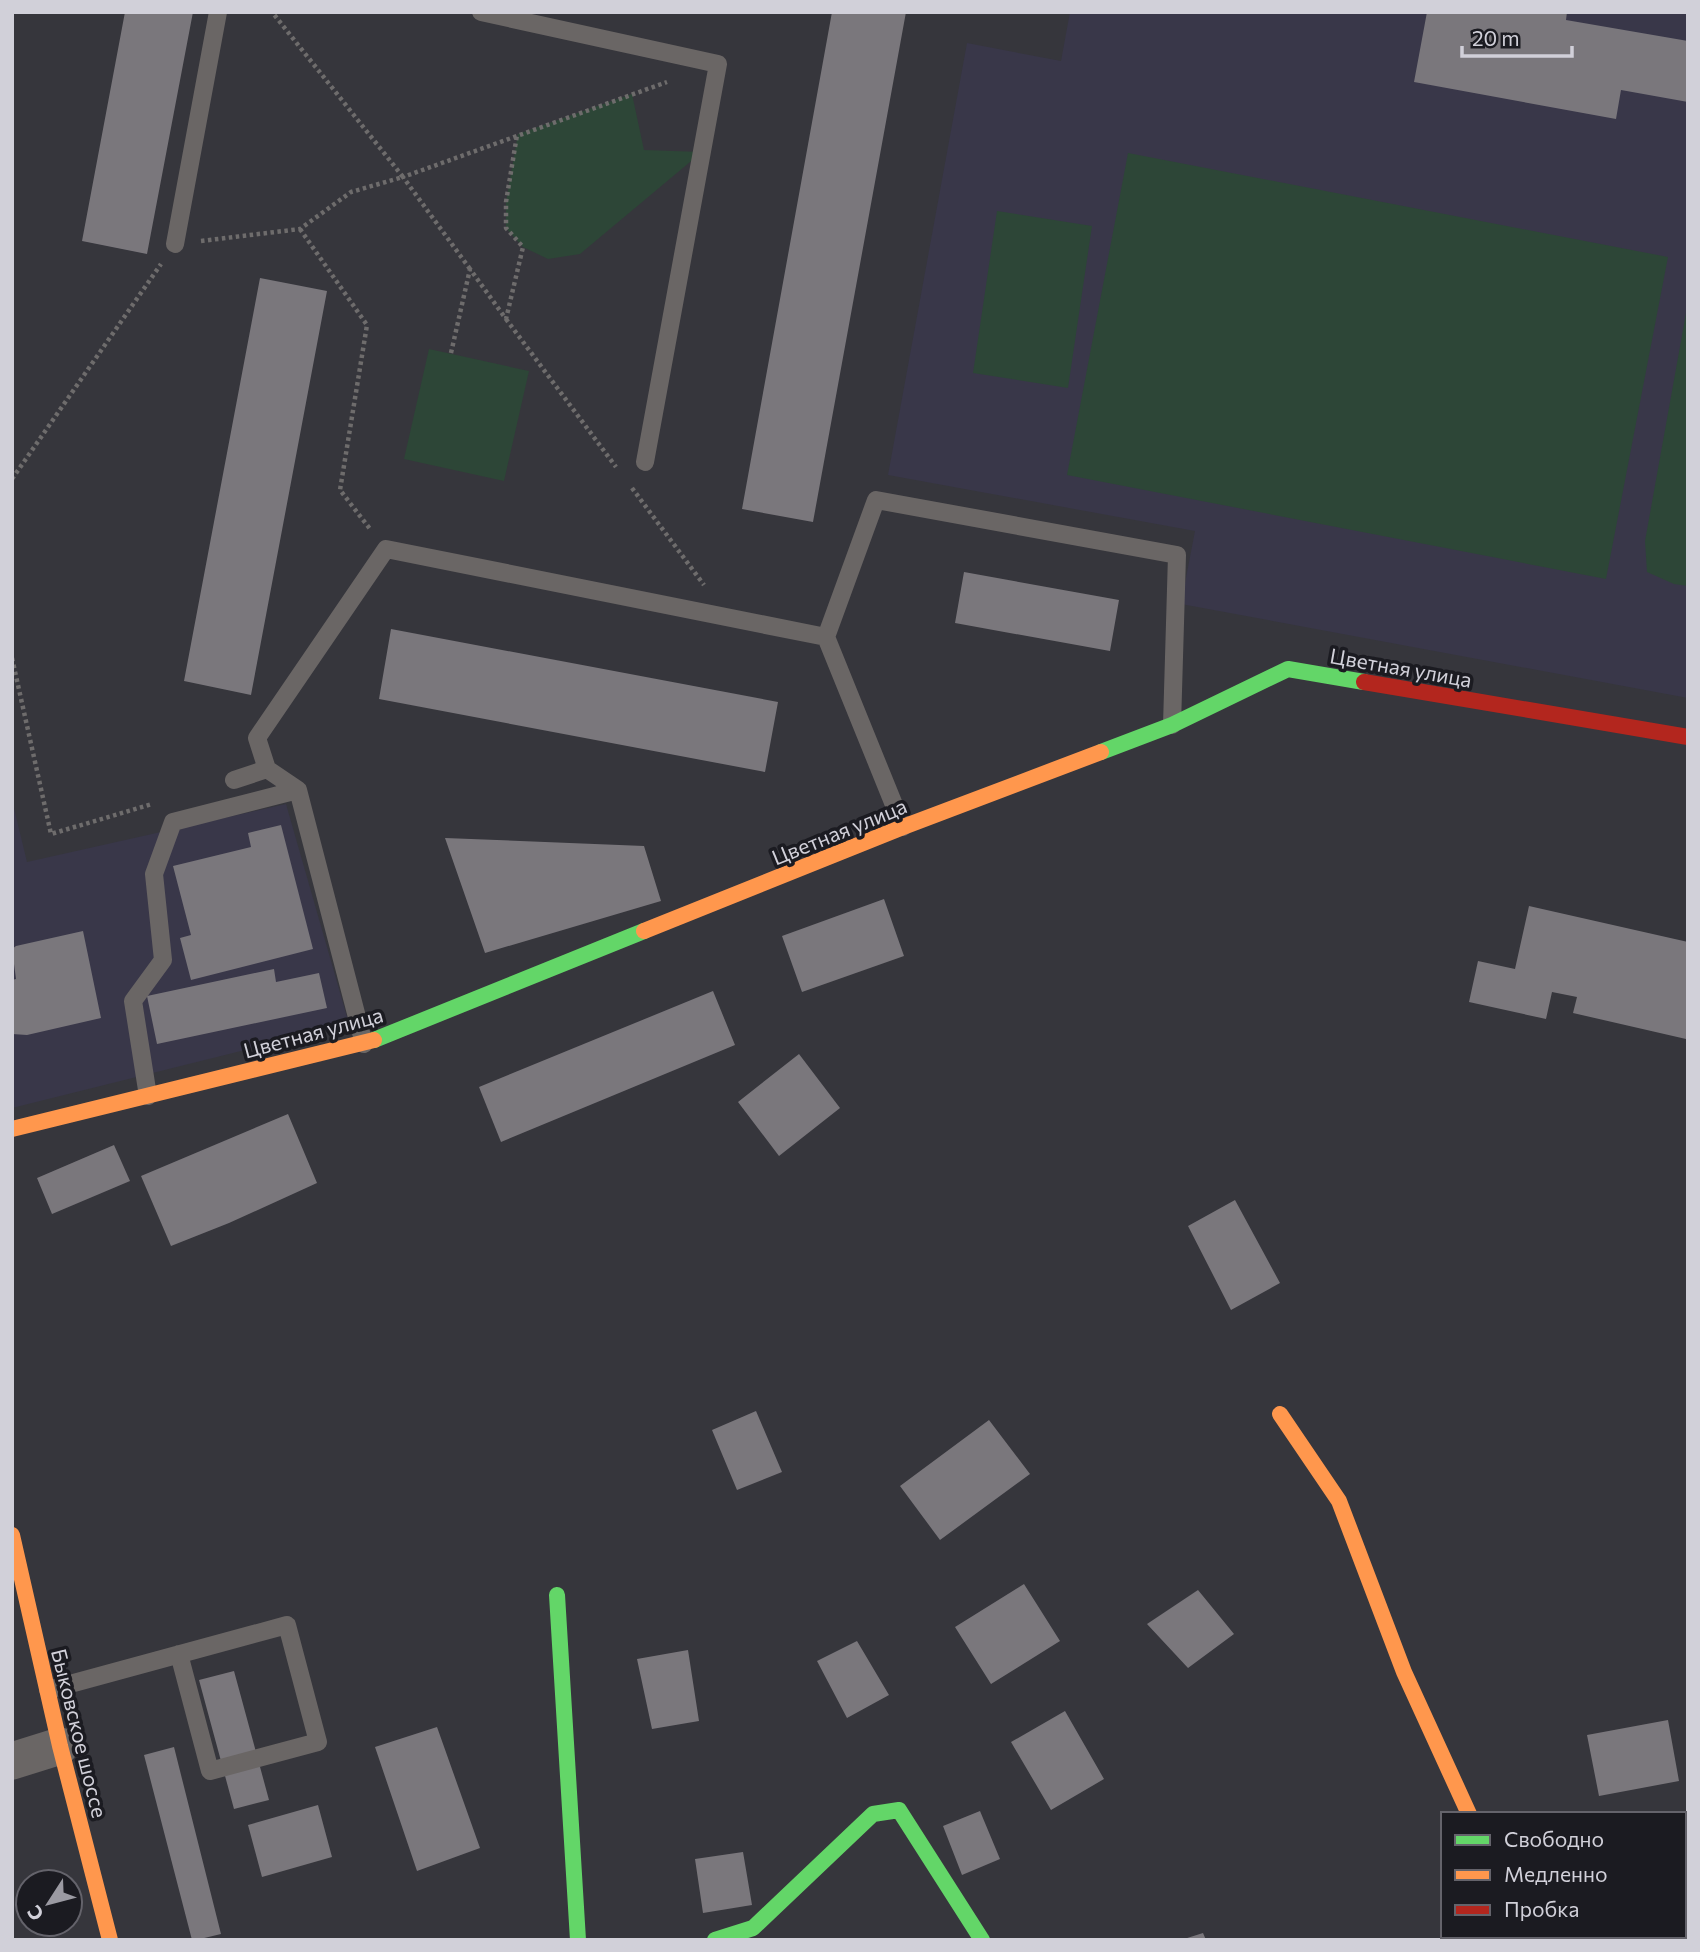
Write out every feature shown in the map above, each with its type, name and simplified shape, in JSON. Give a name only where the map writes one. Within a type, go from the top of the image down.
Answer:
[{"type":"street","name":"Цветная улица","points":[[12,1129],[364,1044],[903,827],[1172,725],[1288,669],[1688,737]]},
{"type":"street","points":[[1280,1414],[1339,1501],[1404,1672],[1468,1812]]},
{"type":"street","name":"Быковское шоссе","points":[[12,1535],[110,1940]]},
{"type":"street","points":[[557,1595],[578,1940]]},
{"type":"street","points":[[12,1761],[61,1746]]},
{"type":"street","points":[[715,1940],[753,1928],[873,1814],[899,1810],[982,1940]]},
{"type":"lane","points":[[175,244],[218,12]]},
{"type":"lane","points":[[481,12],[718,64],[645,462]]},
{"type":"lane","points":[[903,827],[827,637],[876,500],[1177,555],[1172,725]]},
{"type":"lane","points":[[364,1044],[298,790],[267,769],[257,738],[386,549],[827,637]]},
{"type":"lane","points":[[234,780],[267,769]]},
{"type":"lane","points":[[148,1096],[133,1001],[163,960],[154,874],[173,822],[298,790]]},
{"type":"lane","points":[[48,1689],[286,1625],[318,1742],[210,1771],[179,1654]]},
{"type":"path","points":[[272,12],[403,177],[506,319],[523,247],[506,228],[506,202],[517,135]]},
{"type":"path","points":[[12,479],[175,244],[300,229],[351,192],[403,177],[718,64]]},
{"type":"path","points":[[300,229],[367,325],[340,490],[386,549]]},
{"type":"path","points":[[451,353],[470,269]]},
{"type":"path","points":[[12,658],[51,834],[155,803]]},
{"type":"shaded area","points":[[1070,12],[1688,12],[1688,698],[1181,604],[1195,531],[888,475],[967,43],[1061,61]]},
{"type":"shaded area","points":[[12,800],[27,862],[286,804],[349,1024],[12,1108]]},
{"type":"green space","points":[[632,94],[644,150],[702,152],[580,254],[548,259],[523,247],[506,228],[506,202],[518,134]]},
{"type":"green space","points":[[1128,153],[1668,257],[1606,579],[1067,475]]},
{"type":"green space","points":[[997,211],[1092,226],[1068,388],[973,373]]},
{"type":"green space","points":[[1688,302],[1688,586],[1674,584],[1647,572],[1645,541]]},
{"type":"green space","points":[[429,349],[529,371],[504,481],[404,459]]},
{"type":"building","points":[[125,12],[193,12],[147,254],[82,241]]},
{"type":"building","points":[[832,12],[906,12],[813,522],[742,509]]},
{"type":"building","points":[[1427,12],[1567,12],[1566,20],[1688,41],[1688,102],[1621,90],[1616,119],[1414,82]]},
{"type":"building","points":[[260,278],[327,291],[251,695],[184,681]]},
{"type":"building","points":[[964,572],[1119,600],[1110,651],[955,623]]},
{"type":"building","points":[[391,629],[778,702],[765,772],[379,699]]},
{"type":"building","points":[[281,825],[313,949],[191,980],[180,938],[191,935],[173,866],[251,847],[248,833]]},
{"type":"building","points":[[445,838],[644,846],[661,901],[485,953]]},
{"type":"building","points":[[884,899],[904,956],[802,992],[782,936]]},
{"type":"building","points":[[1529,906],[1688,942],[1686,1039],[1573,1013],[1577,997],[1552,992],[1546,1019],[1469,1002],[1478,961],[1515,969]]},
{"type":"building","points":[[83,931],[101,1018],[27,1035],[12,1034],[12,980],[16,979],[12,949]]},
{"type":"building","points":[[274,969],[276,982],[319,973],[327,1008],[157,1044],[147,996]]},
{"type":"building","points":[[713,991],[735,1045],[501,1142],[479,1087]]},
{"type":"building","points":[[799,1054],[840,1108],[779,1156],[738,1102]]},
{"type":"building","points":[[288,1114],[317,1183],[171,1246],[141,1176]]},
{"type":"building","points":[[114,1145],[130,1181],[52,1214],[37,1178]]},
{"type":"building","points":[[1235,1200],[1280,1283],[1231,1310],[1188,1226]]},
{"type":"building","points":[[756,1411],[782,1472],[737,1490],[712,1430]]},
{"type":"building","points":[[989,1420],[1030,1474],[940,1540],[900,1486]]},
{"type":"building","points":[[1024,1584],[1060,1641],[991,1684],[955,1627]]},
{"type":"building","points":[[1198,1590],[1234,1634],[1188,1668],[1147,1624]]},
{"type":"building","points":[[857,1641],[889,1695],[847,1718],[817,1661]]},
{"type":"building","points":[[688,1650],[699,1721],[652,1729],[637,1659]]},
{"type":"building","points":[[234,1671],[269,1800],[234,1809],[199,1680]]},
{"type":"building","points":[[1065,1711],[1104,1779],[1051,1810],[1011,1742]]},
{"type":"building","points":[[1668,1720],[1679,1781],[1599,1796],[1587,1735]]},
{"type":"building","points":[[437,1727],[480,1848],[417,1871],[375,1747]]},
{"type":"building","points":[[174,1747],[221,1934],[196,1940],[192,1940],[144,1755]]},
{"type":"building","points":[[318,1805],[332,1857],[262,1877],[248,1825]]},
{"type":"building","points":[[980,1811],[1000,1859],[962,1875],[943,1826]]},
{"type":"building","points":[[743,1852],[752,1905],[703,1913],[695,1859]]},
{"type":"building","points":[[1203,1933],[1206,1940],[1184,1940],[1184,1939]]},
{"type":"traffic: fast","points":[[1101,752],[1172,725],[1288,669],[1364,682]]},
{"type":"traffic: fast","points":[[374,1040],[644,931]]},
{"type":"traffic: fast","points":[[557,1595],[578,1940]]},
{"type":"traffic: fast","points":[[715,1940],[753,1928],[873,1814],[899,1810],[982,1940]]},
{"type":"traffic: slow","points":[[644,931],[903,827],[1101,752]]},
{"type":"traffic: slow","points":[[12,1129],[374,1040]]},
{"type":"traffic: slow","points":[[1280,1414],[1339,1501],[1404,1672],[1468,1812]]},
{"type":"traffic: slow","points":[[12,1535],[60,1746],[110,1940]]},
{"type":"traffic: jam","points":[[1364,682],[1688,737]]}]
